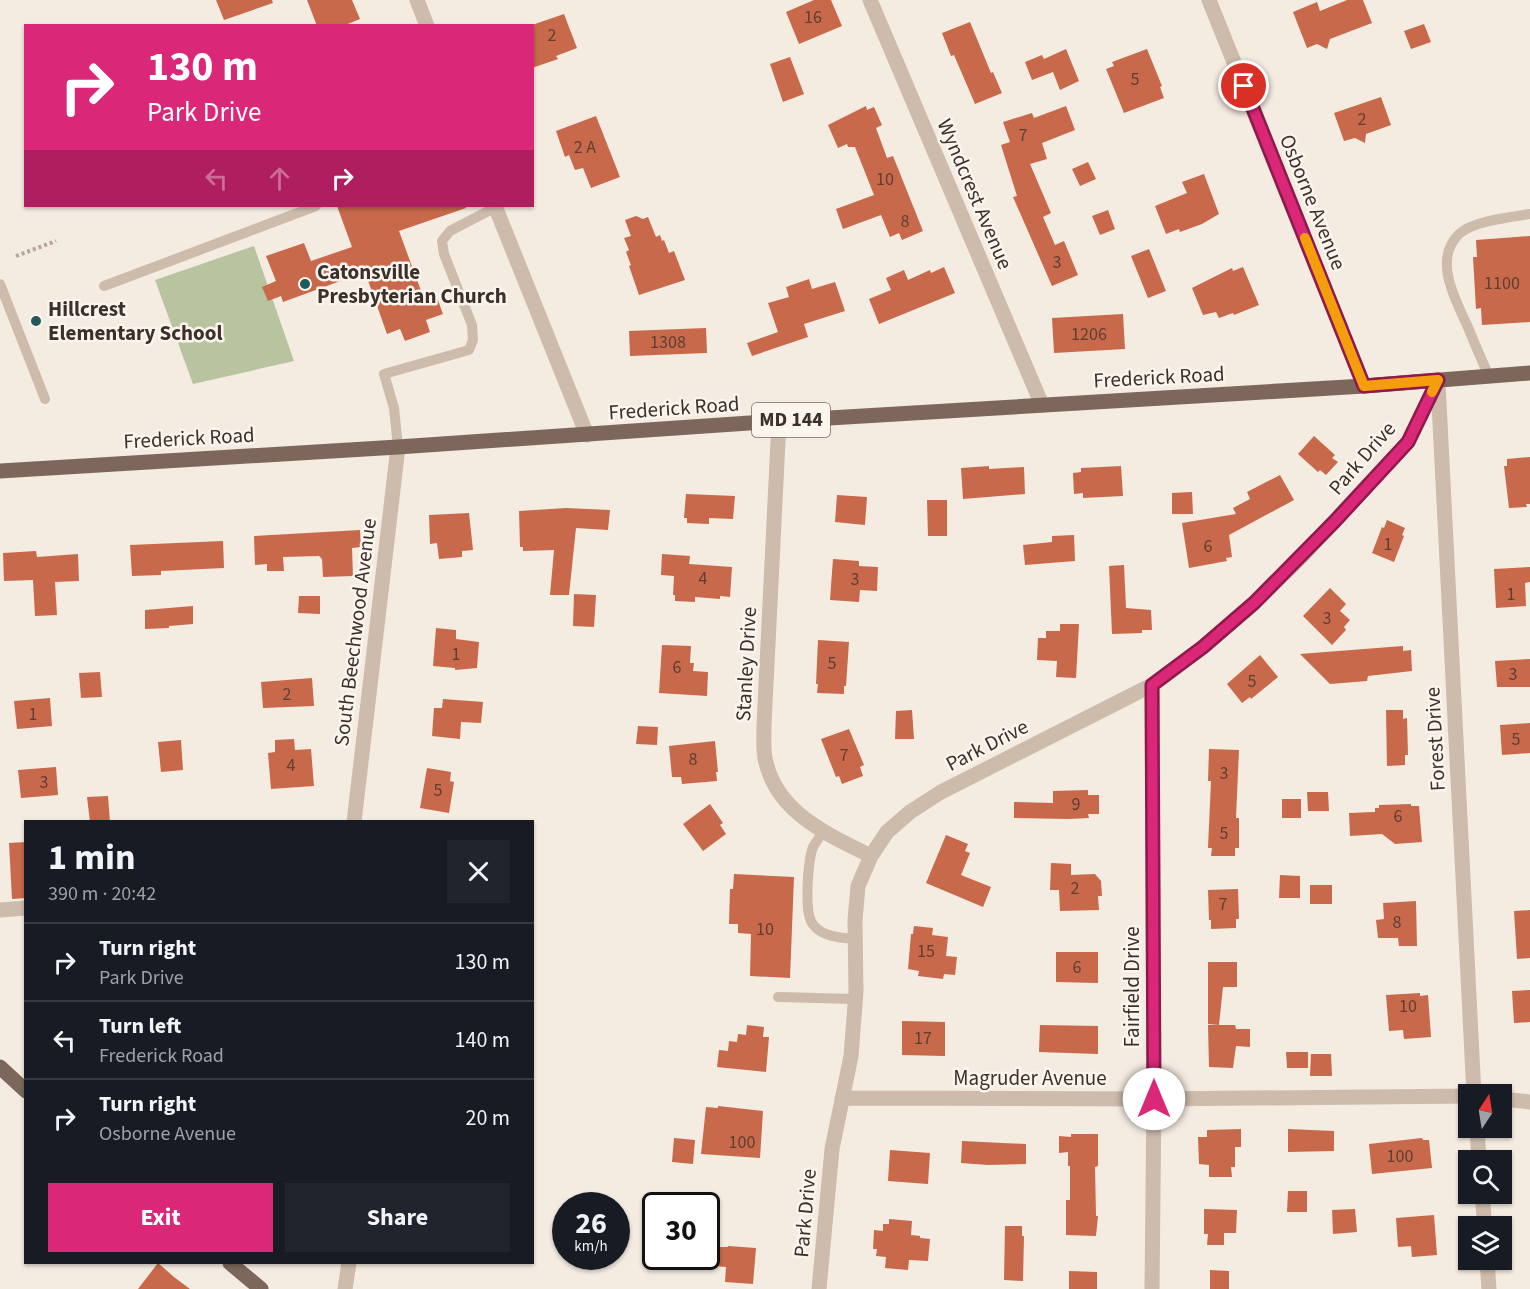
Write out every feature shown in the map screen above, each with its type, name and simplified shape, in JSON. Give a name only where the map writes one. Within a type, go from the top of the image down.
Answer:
[{"type":"main road","name":"Frederick Road","points":[[0,471],[1530,374]]},
{"type":"main road","points":[[0,1067],[24,1088]]},
{"type":"main road","points":[[231,1264],[261,1289]]},
{"type":"street","points":[[417,0],[426,24]]},
{"type":"street","name":"Wyndcrest Avenue","points":[[870,0],[1042,405]]},
{"type":"street","name":"Osborne Avenue","points":[[1209,0],[1364,386]]},
{"type":"street","points":[[496,207],[587,435]]},
{"type":"street","name":"Park Drive","points":[[819,1289],[832,1149],[851,1056],[858,886],[871,856],[887,832],[910,812],[941,792],[1152,685],[1203,647],[1254,603],[1335,521],[1408,442],[1438,380]]},
{"type":"street","name":"Forest Drive","points":[[1438,380],[1473,1084]]},
{"type":"street","name":"Stanley Drive","points":[[779,421],[764,725],[765,758],[772,781],[784,800],[802,818],[871,856]]},
{"type":"street","name":"South Beechwood Avenue","points":[[354,820],[398,447]]},
{"type":"street","name":"Fairfield Drive","points":[[1152,685],[1154,1099],[1152,1289]]},
{"type":"street","points":[[0,910],[24,908]]},
{"type":"street","name":"Magruder Avenue","points":[[843,1098],[1154,1099],[1458,1096]]},
{"type":"street","points":[[1512,1100],[1530,1102]]},
{"type":"street","points":[[345,1289],[349,1264]]},
{"type":"street","points":[[1488,1270],[1489,1289]]},
{"type":"lane","points":[[104,286],[313,207]]},
{"type":"lane","points":[[398,447],[394,408],[384,374],[469,350],[473,340],[472,325],[444,254],[442,242],[450,231],[494,207]]},
{"type":"lane","points":[[1489,376],[1450,285],[1448,255],[1453,242],[1460,233],[1473,226],[1530,214]]},
{"type":"lane","points":[[0,284],[45,399]]},
{"type":"lane","points":[[824,831],[813,848],[809,867],[808,909],[812,923],[822,932],[838,938],[855,939]]},
{"type":"lane","points":[[778,997],[855,999]]},
{"type":"path","points":[[16,256],[56,241]]},
{"type":"green space","points":[[254,246],[294,361],[193,384],[155,280]]},
{"type":"building","points":[[216,0],[272,0],[273,3],[224,20]]},
{"type":"building","points":[[307,0],[352,0],[360,19],[348,24],[316,24]]},
{"type":"building","points":[[814,0],[831,0],[842,26],[799,44],[786,12]]},
{"type":"building","points":[[1347,0],[1363,0],[1372,23],[1330,39],[1327,49],[1317,44],[1307,48],[1293,12],[1317,2],[1320,11]]},
{"type":"building","points":[[564,14],[577,48],[556,56],[558,59],[534,67],[534,24]]},
{"type":"building","points":[[970,22],[991,73],[993,72],[1002,93],[975,104],[942,33]]},
{"type":"building","points":[[1424,24],[1431,42],[1411,49],[1404,31]]},
{"type":"building","points":[[1066,49],[1079,81],[1060,90],[1053,72],[1032,80],[1025,62],[1042,55],[1044,59]]},
{"type":"building","points":[[1147,49],[1162,86],[1160,87],[1164,98],[1124,113],[1106,69],[1114,66],[1112,62]]},
{"type":"building","points":[[790,57],[804,94],[783,102],[770,64]]},
{"type":"building","points":[[1381,97],[1391,125],[1366,134],[1365,143],[1355,138],[1344,141],[1334,113]]},
{"type":"building","points":[[866,106],[867,110],[874,107],[882,125],[876,128],[887,158],[893,156],[923,231],[902,240],[899,233],[890,237],[881,215],[843,229],[836,209],[874,195],[855,147],[848,147],[847,144],[838,148],[828,125]]},
{"type":"building","points":[[1066,106],[1075,130],[1042,143],[1047,159],[1030,164],[1051,213],[1043,217],[1055,245],[1064,241],[1078,275],[1052,286],[1013,197],[1017,196],[1001,145],[1010,142],[1003,122],[1032,113],[1034,118]]},
{"type":"building","points":[[596,116],[620,177],[591,188],[583,168],[575,170],[569,155],[565,157],[556,131]]},
{"type":"building","points":[[1088,162],[1096,179],[1080,186],[1072,169]]},
{"type":"building","points":[[1204,174],[1219,214],[1202,224],[1180,232],[1179,229],[1166,234],[1155,206],[1187,193],[1182,182]]},
{"type":"building","name":"Catonsville Presbyterian Church","points":[[337,207],[466,208],[399,231],[424,299],[436,295],[443,314],[426,320],[430,332],[405,341],[400,329],[387,334],[365,272],[283,302],[281,296],[268,301],[262,287],[276,281],[266,256],[304,243],[311,261],[352,247]]},
{"type":"building","points":[[1108,210],[1115,229],[1100,235],[1092,216]]},
{"type":"building","points":[[636,216],[643,219],[648,217],[656,237],[660,235],[669,253],[674,251],[685,280],[639,295],[629,266],[631,265],[626,252],[629,250],[624,238],[631,236],[625,220]]},
{"type":"building","points":[[1530,236],[1530,322],[1482,325],[1481,308],[1476,309],[1473,257],[1477,257],[1476,240]]},
{"type":"building","points":[[1149,249],[1166,291],[1148,298],[1131,256]]},
{"type":"building","points":[[944,267],[955,293],[879,324],[869,299],[891,290],[886,278],[904,270],[908,280],[930,270],[931,273]]},
{"type":"building","points":[[1243,267],[1259,305],[1219,318],[1216,312],[1203,315],[1192,288],[1232,268],[1233,271]]},
{"type":"building","points":[[809,279],[812,289],[835,282],[845,311],[804,324],[808,337],[752,356],[747,343],[778,332],[768,303],[789,297],[786,287]]},
{"type":"building","points":[[1123,314],[1125,349],[1054,353],[1052,318]]},
{"type":"building","points":[[706,328],[707,353],[630,356],[629,331]]},
{"type":"building","points":[[1314,436],[1335,455],[1332,458],[1338,462],[1326,475],[1320,470],[1318,472],[1298,454]]},
{"type":"building","points":[[1530,457],[1530,504],[1526,504],[1527,507],[1509,508],[1504,466],[1507,466],[1507,459]]},
{"type":"building","points":[[989,466],[989,469],[1024,467],[1025,494],[963,499],[961,468]]},
{"type":"building","points":[[1121,466],[1123,496],[1083,498],[1083,493],[1074,494],[1073,473],[1081,472],[1081,468]]},
{"type":"building","points":[[1280,475],[1294,500],[1229,535],[1232,557],[1226,558],[1227,561],[1189,568],[1182,523],[1236,514],[1233,508],[1250,499],[1247,492]]},
{"type":"building","points":[[1192,492],[1193,514],[1172,514],[1172,493]]},
{"type":"building","points":[[686,494],[735,496],[733,519],[709,518],[709,524],[687,523],[687,518],[684,518]]},
{"type":"building","points":[[837,495],[867,497],[865,525],[835,522]]},
{"type":"building","points":[[927,500],[947,500],[947,536],[928,536]]},
{"type":"building","points":[[566,508],[610,510],[608,530],[576,528],[569,595],[550,595],[554,550],[523,551],[523,547],[520,547],[519,511]]},
{"type":"building","points":[[469,513],[473,550],[462,551],[462,557],[439,559],[437,543],[430,544],[429,515]]},
{"type":"building","points":[[1387,520],[1405,528],[1394,562],[1372,553]]},
{"type":"building","points":[[360,530],[361,547],[352,548],[353,576],[323,577],[322,559],[319,556],[283,557],[284,571],[267,571],[267,564],[255,565],[254,536]]},
{"type":"building","points":[[1074,535],[1075,561],[1025,565],[1023,545],[1052,542],[1052,536]]},
{"type":"building","points":[[223,541],[224,568],[161,571],[161,575],[132,576],[130,545]]},
{"type":"building","points":[[36,551],[37,557],[78,554],[79,581],[55,582],[57,615],[35,616],[33,580],[4,581],[3,553]]},
{"type":"building","points":[[662,554],[690,556],[689,564],[732,567],[730,597],[720,596],[720,599],[695,597],[695,602],[675,601],[674,576],[661,575]]},
{"type":"building","points":[[833,559],[859,561],[859,566],[878,567],[877,591],[860,590],[859,602],[830,600]]},
{"type":"building","points":[[1124,565],[1126,608],[1151,610],[1152,630],[1142,630],[1142,633],[1112,634],[1109,566]]},
{"type":"building","points":[[1530,567],[1530,582],[1525,583],[1526,606],[1496,608],[1494,569]]},
{"type":"building","points":[[1330,588],[1346,604],[1340,611],[1350,620],[1344,627],[1346,630],[1332,645],[1303,616]]},
{"type":"building","points":[[574,594],[596,595],[594,627],[573,626]]},
{"type":"building","points":[[299,596],[320,596],[320,614],[298,613]]},
{"type":"building","points":[[193,606],[193,624],[145,629],[145,610]]},
{"type":"building","points":[[1060,624],[1079,624],[1076,678],[1056,677],[1057,661],[1037,660],[1038,638],[1046,638],[1046,631],[1060,631]]},
{"type":"building","points":[[436,628],[456,630],[456,639],[479,642],[477,668],[455,670],[455,668],[433,666]]},
{"type":"building","points":[[818,640],[849,642],[844,694],[817,693]]},
{"type":"building","points":[[662,645],[691,646],[690,663],[694,663],[693,671],[708,672],[707,696],[659,693]]},
{"type":"building","points":[[1403,646],[1403,651],[1411,650],[1412,671],[1368,676],[1367,681],[1330,684],[1300,654]]},
{"type":"building","points":[[1260,655],[1278,677],[1251,699],[1250,697],[1242,703],[1227,684]]},
{"type":"building","points":[[1530,659],[1530,687],[1497,687],[1495,661]]},
{"type":"building","points":[[100,672],[102,697],[81,698],[79,673]]},
{"type":"building","points":[[312,678],[314,706],[263,708],[261,682]]},
{"type":"building","points":[[50,698],[52,726],[17,729],[14,701]]},
{"type":"building","points":[[443,699],[483,702],[481,723],[461,722],[460,739],[432,736],[434,708],[442,708]]},
{"type":"building","points":[[912,710],[914,739],[895,739],[896,711]]},
{"type":"building","points":[[1386,710],[1403,710],[1403,719],[1407,718],[1408,755],[1405,755],[1405,765],[1387,766]]},
{"type":"building","points":[[1530,723],[1530,753],[1502,755],[1500,725]]},
{"type":"building","points":[[638,726],[658,727],[657,745],[636,744]]},
{"type":"building","points":[[849,729],[864,765],[860,767],[863,776],[842,784],[839,776],[836,777],[821,739]]},
{"type":"building","points":[[294,739],[295,750],[311,749],[314,786],[271,789],[268,753],[275,752],[275,740]]},
{"type":"building","points":[[181,740],[183,770],[161,772],[158,742]]},
{"type":"building","points":[[715,741],[717,781],[682,784],[681,777],[672,777],[669,746]]},
{"type":"building","points":[[1209,749],[1239,750],[1236,818],[1239,818],[1239,848],[1235,848],[1235,856],[1211,856],[1212,848],[1208,848],[1211,781],[1208,781]]},
{"type":"building","points":[[56,767],[58,795],[21,798],[18,770]]},
{"type":"building","points":[[427,768],[451,772],[450,781],[454,782],[449,813],[420,808]]},
{"type":"building","points":[[1088,790],[1088,795],[1099,795],[1099,814],[1088,814],[1089,818],[1014,818],[1014,802],[1053,803],[1053,791]]},
{"type":"building","points":[[1307,792],[1328,792],[1329,811],[1308,811]]},
{"type":"building","points":[[108,796],[110,820],[90,820],[87,797]]},
{"type":"building","points":[[1282,799],[1301,799],[1301,818],[1282,818]]},
{"type":"building","points":[[710,804],[723,823],[720,825],[726,834],[703,851],[683,824]]},
{"type":"building","points":[[1411,804],[1411,806],[1419,806],[1422,842],[1395,844],[1382,834],[1350,836],[1349,813],[1375,812],[1375,808],[1379,808],[1379,805]]},
{"type":"building","points":[[946,835],[968,844],[965,851],[970,853],[961,875],[991,887],[983,907],[926,883]]},
{"type":"building","points":[[24,842],[24,898],[12,899],[9,843]]},
{"type":"building","points":[[1051,863],[1071,864],[1071,875],[1095,874],[1101,881],[1102,896],[1098,896],[1099,910],[1060,911],[1059,890],[1050,890]]},
{"type":"building","points":[[734,874],[794,877],[790,978],[750,976],[751,934],[738,933],[738,924],[729,924],[730,889],[733,889]]},
{"type":"building","points":[[1280,875],[1300,876],[1300,898],[1279,898]]},
{"type":"building","points":[[1310,885],[1332,885],[1332,904],[1310,904]]},
{"type":"building","points":[[1238,889],[1239,919],[1236,919],[1236,928],[1211,929],[1208,890]]},
{"type":"building","points":[[1416,901],[1417,946],[1399,946],[1398,938],[1378,938],[1376,920],[1384,919],[1383,903]]},
{"type":"building","points":[[1530,910],[1530,958],[1517,959],[1514,911]]},
{"type":"building","points":[[914,926],[933,928],[932,935],[948,937],[946,956],[957,957],[955,975],[944,974],[943,979],[918,976],[919,971],[908,969],[911,934],[913,934]]},
{"type":"building","points":[[1056,952],[1098,952],[1098,983],[1056,982]]},
{"type":"building","points":[[1208,962],[1237,962],[1237,987],[1223,987],[1219,1025],[1208,1024]]},
{"type":"building","points":[[1530,990],[1530,1022],[1514,1023],[1512,991]]},
{"type":"building","points":[[1420,993],[1420,996],[1428,995],[1431,1037],[1404,1039],[1403,1030],[1389,1031],[1386,995]]},
{"type":"building","points":[[902,1021],[945,1022],[945,1056],[902,1055]]},
{"type":"building","points":[[747,1025],[764,1027],[763,1037],[769,1037],[766,1072],[717,1067],[719,1050],[728,1051],[729,1041],[737,1042],[738,1034],[746,1035]]},
{"type":"building","points":[[1040,1025],[1098,1026],[1098,1054],[1039,1052]]},
{"type":"building","points":[[1208,1025],[1235,1025],[1236,1029],[1250,1029],[1250,1047],[1236,1046],[1233,1068],[1209,1067]]},
{"type":"building","points":[[1286,1052],[1308,1052],[1308,1068],[1287,1068]]},
{"type":"building","points":[[1311,1054],[1331,1054],[1332,1076],[1310,1076]]},
{"type":"building","points":[[718,1106],[763,1111],[760,1158],[701,1154],[706,1107],[718,1108]]},
{"type":"building","points":[[1241,1129],[1241,1147],[1235,1147],[1235,1167],[1231,1167],[1232,1177],[1209,1177],[1209,1165],[1199,1164],[1198,1137],[1207,1137],[1207,1130]]},
{"type":"building","points":[[1288,1129],[1334,1131],[1334,1151],[1288,1152]]},
{"type":"building","points":[[1071,1134],[1098,1134],[1098,1166],[1095,1167],[1096,1216],[1098,1216],[1096,1236],[1066,1235],[1066,1200],[1070,1200],[1070,1166],[1068,1166],[1068,1152],[1059,1153],[1059,1136],[1071,1137]]},
{"type":"building","points":[[674,1138],[695,1140],[693,1164],[672,1162]]},
{"type":"building","points":[[1422,1138],[1429,1140],[1432,1168],[1372,1174],[1369,1144]]},
{"type":"building","points":[[962,1141],[1026,1144],[1026,1164],[961,1163]]},
{"type":"building","points":[[890,1150],[930,1153],[928,1184],[888,1181]]},
{"type":"building","points":[[1288,1191],[1307,1191],[1307,1212],[1287,1212]]},
{"type":"building","points":[[1204,1209],[1237,1210],[1236,1233],[1224,1233],[1224,1245],[1207,1245],[1208,1234],[1204,1234]]},
{"type":"building","points":[[1355,1209],[1357,1232],[1333,1234],[1332,1210]]},
{"type":"building","points":[[1434,1215],[1437,1255],[1412,1257],[1411,1246],[1398,1247],[1396,1218]]},
{"type":"building","points":[[889,1219],[912,1221],[911,1235],[930,1239],[928,1261],[909,1260],[908,1270],[885,1268],[886,1257],[876,1256],[877,1249],[873,1249],[874,1230],[883,1231],[883,1224],[889,1224]]},
{"type":"building","points":[[1005,1226],[1022,1226],[1022,1236],[1024,1236],[1023,1281],[1004,1280]]},
{"type":"building","points":[[720,1247],[756,1248],[753,1284],[725,1282],[726,1267],[720,1266]]},
{"type":"building","points":[[159,1264],[190,1289],[138,1289]]},
{"type":"building","points":[[1210,1270],[1229,1271],[1229,1289],[1210,1289]]},
{"type":"building","points":[[1069,1271],[1097,1272],[1097,1289],[1069,1289]]},
{"type":"slow traffic","points":[[1305,238],[1364,386],[1438,380],[1432,392]]},
{"type":"place","name":"Catonsville Presbyterian Church","points":[[305,284]]},
{"type":"place","name":"Hillcrest Elementary School","points":[[36,321]]},
{"type":"route","points":[[1154,1099],[1152,685],[1203,647],[1254,603],[1335,521],[1408,442],[1438,380],[1364,386],[1244,86]]}]
